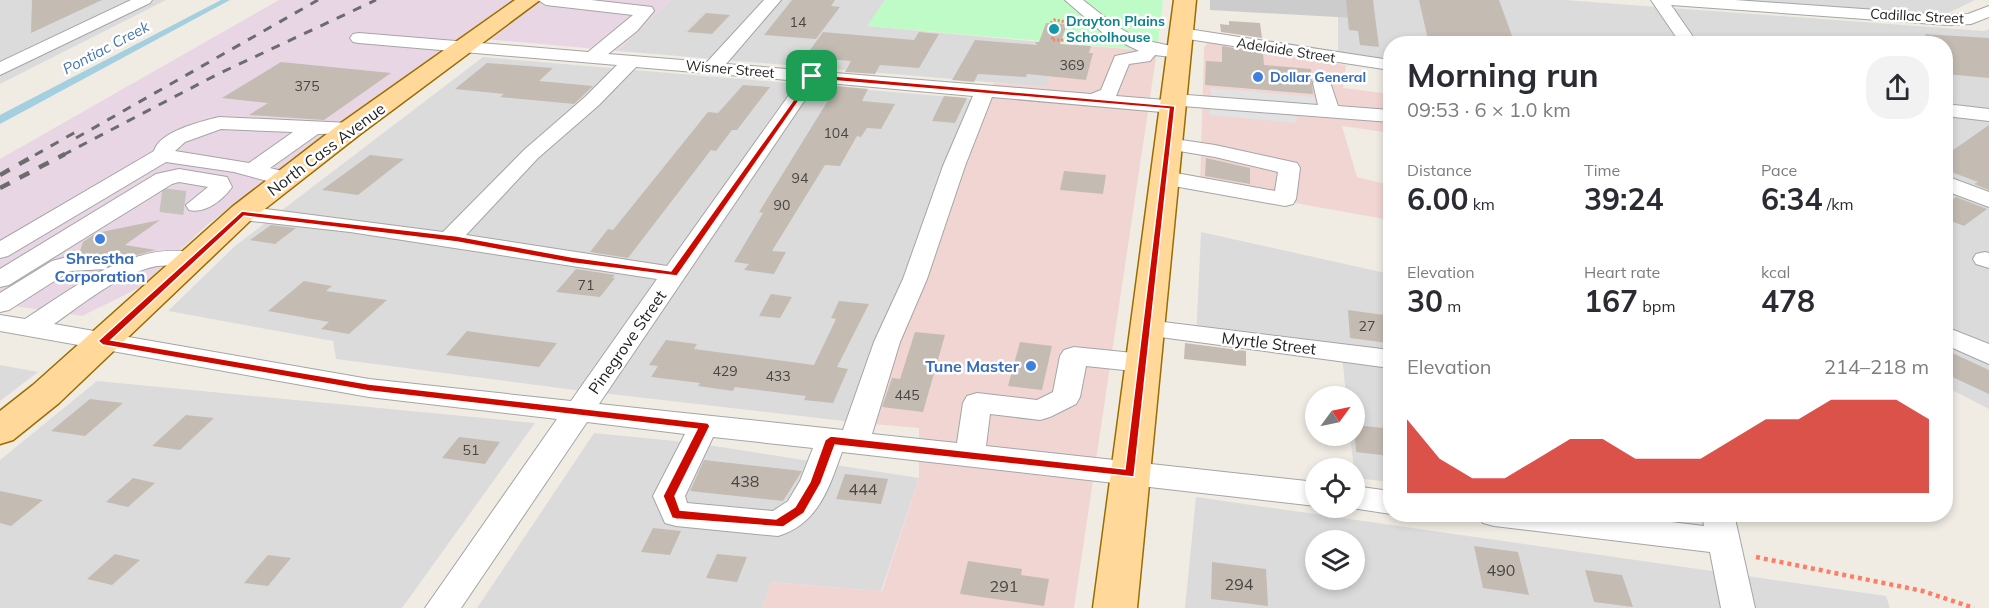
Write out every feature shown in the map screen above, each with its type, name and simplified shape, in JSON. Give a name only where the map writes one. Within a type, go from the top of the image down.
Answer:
[{"type":"main road","name":"North Cass Avenue","points":[[0,431],[103,341],[244,211],[350,129],[529,0]]},
{"type":"main road","points":[[1115,608],[1185,0]]},
{"type":"street","points":[[0,69],[144,0]]},
{"type":"street","points":[[546,0],[646,10],[631,27],[593,57]]},
{"type":"street","points":[[712,68],[773,0]]},
{"type":"street","points":[[1073,0],[1096,22],[1124,40],[1150,50],[1144,57],[1121,60],[1109,93],[1093,101]]},
{"type":"street","points":[[1659,0],[1684,36]]},
{"type":"street","name":"Cadillac Street","points":[[1665,0],[1953,20],[1976,17],[1989,11]]},
{"type":"street","points":[[1812,10],[1833,0]]},
{"type":"street","name":"Wisner Street","points":[[359,38],[1093,101],[1383,116]]},
{"type":"street","name":"Adelaide Street","points":[[1150,50],[1180,43],[1383,64]]},
{"type":"street","points":[[450,238],[531,154],[592,101],[632,61]]},
{"type":"street","name":"Pinegrove Street","points":[[442,608],[812,76]]},
{"type":"street","points":[[1322,83],[1330,112]]},
{"type":"street","points":[[704,426],[669,496],[676,514],[778,524],[800,510],[843,442],[915,279],[954,166],[985,91]]},
{"type":"street","points":[[1953,111],[1989,115]]},
{"type":"street","points":[[164,154],[164,149],[178,138],[219,123],[350,129]]},
{"type":"street","points":[[252,171],[314,128]]},
{"type":"street","points":[[1215,151],[1290,168],[1285,199],[1167,161],[1215,151]]},
{"type":"street","points":[[164,154],[235,166],[286,179]]},
{"type":"street","points":[[0,251],[164,154]]},
{"type":"street","points":[[0,280],[136,196],[173,176],[221,184],[221,187],[191,204],[450,238],[572,260],[674,274]]},
{"type":"street","points":[[1953,186],[1989,200]]},
{"type":"street","points":[[136,196],[161,200]]},
{"type":"street","points":[[0,304],[62,266],[78,263],[110,268],[159,259],[191,259]]},
{"type":"street","points":[[30,328],[76,298],[110,268]]},
{"type":"street","points":[[0,323],[369,388],[1305,493]]},
{"type":"street","name":"Myrtle Street","points":[[1147,328],[1383,358]]},
{"type":"street","points":[[1953,338],[1989,355]]},
{"type":"street","points":[[970,456],[977,403],[1040,410],[1066,397],[1074,356],[1143,363]]},
{"type":"street","points":[[1365,499],[1383,501]]},
{"type":"street","points":[[1624,522],[1721,528],[1738,608]]},
{"type":"path","points":[[1051,23],[1054,20],[1074,23],[1069,40],[1052,40],[1053,35]]},
{"type":"path","points":[[1756,557],[1923,591],[1974,608]]},
{"type":"shaded area","points":[[0,0],[166,0],[0,84]]},
{"type":"shaded area","points":[[279,0],[514,0],[306,150],[207,225],[141,287],[82,316],[0,304],[0,159]]},
{"type":"shaded area","points":[[539,0],[670,0],[618,51],[486,39]]},
{"type":"shaded area","points":[[670,0],[885,0],[868,26],[1061,44],[1047,87],[618,51]]},
{"type":"shaded area","points":[[1210,0],[1352,0],[1355,18],[1210,10]]},
{"type":"shaded area","points":[[1352,0],[1564,0],[1984,31],[1989,29],[1989,409],[1953,391],[1953,36],[1383,36],[1383,61],[1338,54],[1338,17],[1354,17]]},
{"type":"shaded area","points":[[1732,0],[1975,0],[1944,15]]},
{"type":"shaded area","points":[[1208,42],[1346,65],[1343,88],[1383,93],[1383,132],[1342,126],[1357,177],[1383,183],[1383,219],[1200,186],[1204,48]]},
{"type":"shaded area","points":[[1061,44],[1157,51],[1074,608],[762,608],[771,582],[882,591],[919,478],[919,428],[861,423],[994,83],[1047,87]]},
{"type":"shaded area","points":[[483,57],[986,100],[861,423],[567,389],[336,359],[333,341],[168,311],[235,246]]},
{"type":"shaded area","points":[[1211,88],[1315,97],[1321,118],[1297,116],[1296,123],[1209,115]]},
{"type":"shaded area","points":[[1201,232],[1383,272],[1383,481],[1365,479],[1365,458],[1353,458],[1351,446],[1365,446],[1365,386],[1345,386],[1342,354],[1196,339]]},
{"type":"shaded area","points":[[0,365],[38,372],[0,401]]},
{"type":"shaded area","points":[[97,381],[535,423],[402,608],[0,608],[0,460]]},
{"type":"shaded area","points":[[594,433],[695,443],[919,478],[881,591],[772,582],[762,608],[477,608]]},
{"type":"shaded area","points":[[1196,497],[1305,513],[1305,518],[1342,518],[1886,596],[1890,608],[1185,608]]},
{"type":"green space","points":[[885,0],[1163,0],[1157,51],[867,26]]},
{"type":"water","points":[[221,0],[230,0],[0,124],[0,115]]},
{"type":"building","points":[[32,0],[102,0],[31,33]]},
{"type":"building","points":[[792,0],[835,0],[831,6],[840,7],[816,39],[764,35]]},
{"type":"building","points":[[1346,0],[1373,0],[1379,47],[1360,45],[1358,31],[1349,30]]},
{"type":"building","points":[[1419,0],[1499,0],[1512,36],[1427,36]]},
{"type":"building","points":[[706,13],[730,15],[712,34],[687,32]]},
{"type":"building","points":[[1229,21],[1260,23],[1262,38],[1221,32],[1220,24],[1229,25]]},
{"type":"building","points":[[1046,23],[1067,24],[1060,44],[1091,46],[1089,53],[1093,53],[1086,80],[1027,74],[1026,77],[978,74],[974,82],[952,80],[975,40],[1037,45],[1035,42],[1039,42]]},
{"type":"building","points":[[823,32],[914,40],[919,32],[939,34],[919,68],[880,65],[875,74],[845,72],[851,61],[805,57]]},
{"type":"building","points":[[1924,34],[1989,38],[1989,78],[1953,75],[1953,36]]},
{"type":"building","name":"Dollar General","points":[[1222,46],[1263,53],[1264,65],[1311,69],[1313,94],[1205,85],[1206,61],[1222,62]]},
{"type":"building","points":[[281,62],[391,73],[324,120],[249,115],[268,103],[222,98]]},
{"type":"building","points":[[487,63],[553,68],[539,81],[593,86],[574,104],[500,97],[504,94],[455,89]]},
{"type":"building","points":[[743,85],[770,87],[737,130],[732,130],[716,151],[711,150],[628,258],[590,252],[608,229],[613,230],[708,112],[718,113]]},
{"type":"building","points":[[837,86],[868,89],[862,101],[895,104],[881,129],[867,128],[861,137],[857,136],[840,166],[825,165],[772,251],[786,252],[774,274],[744,270],[749,264],[734,262],[763,213],[759,212]]},
{"type":"building","points":[[944,96],[967,98],[955,123],[932,121]]},
{"type":"building","points":[[1989,125],[1989,190],[1974,184],[1978,182],[1953,173],[1953,150]]},
{"type":"building","points":[[370,155],[404,159],[358,195],[322,190]]},
{"type":"building","points":[[1206,158],[1250,168],[1250,184],[1205,176]]},
{"type":"building","points":[[1064,171],[1106,175],[1103,194],[1060,190]]},
{"type":"building","points":[[1956,197],[1987,209],[1964,226],[1953,222],[1953,199]]},
{"type":"building","points":[[160,220],[125,245],[156,250],[111,264],[106,257],[79,254],[83,242],[96,233]]},
{"type":"building","points":[[271,225],[296,228],[275,244],[250,240]]},
{"type":"building","points":[[576,269],[615,275],[612,278],[615,278],[600,297],[556,292]]},
{"type":"building","points":[[304,281],[332,286],[326,291],[387,300],[349,334],[321,329],[329,322],[268,311]]},
{"type":"building","points":[[771,294],[792,297],[780,318],[759,316]]},
{"type":"building","points":[[839,301],[869,304],[837,367],[848,369],[833,403],[804,400],[806,396],[735,387],[733,391],[698,386],[700,383],[651,377],[658,366],[649,365],[666,340],[697,344],[694,349],[814,365],[836,319],[831,318]]},
{"type":"building","points":[[1348,310],[1383,315],[1383,342],[1350,338]]},
{"type":"building","points":[[467,331],[557,343],[539,367],[446,355]]},
{"type":"building","points":[[915,332],[945,335],[923,412],[882,407],[892,378],[900,379]]},
{"type":"building","name":"Tune Master","points":[[1020,342],[1052,346],[1042,390],[1008,386]]},
{"type":"building","points":[[1185,343],[1246,351],[1246,366],[1184,359]]},
{"type":"building","points":[[1953,353],[1989,370],[1989,394],[1953,377]]},
{"type":"building","points":[[90,399],[123,403],[85,436],[51,431]]},
{"type":"building","points":[[186,415],[214,418],[180,450],[152,446]]},
{"type":"building","points":[[1365,426],[1383,428],[1383,455],[1356,452],[1356,446],[1365,446]]},
{"type":"building","points":[[459,437],[500,442],[485,464],[442,458]]},
{"type":"building","points":[[704,460],[802,471],[783,501],[690,491]]},
{"type":"building","points":[[845,474],[888,479],[881,504],[836,499]]},
{"type":"building","points":[[133,478],[155,483],[128,507],[106,502]]},
{"type":"building","points":[[0,491],[43,500],[11,526],[0,523]]},
{"type":"building","points":[[653,528],[681,531],[670,555],[641,552]]},
{"type":"building","points":[[1474,546],[1518,552],[1529,595],[1483,588]]},
{"type":"building","points":[[115,554],[140,560],[112,585],[87,579]]},
{"type":"building","points":[[717,554],[747,557],[737,582],[706,578]]},
{"type":"building","points":[[268,555],[291,558],[268,586],[244,583]]},
{"type":"building","points":[[968,561],[1022,569],[1021,575],[1049,579],[1044,606],[960,594]]},
{"type":"building","points":[[1212,562],[1266,569],[1268,606],[1211,599]]},
{"type":"building","points":[[1585,570],[1622,575],[1633,607],[1594,602]]},
{"type":"tunnel","points":[[161,200],[185,203]]},
{"type":"railway","points":[[76,138],[318,0]]},
{"type":"railway","points":[[63,155],[218,74],[376,0]]},
{"type":"railway","points":[[35,155],[81,129]]},
{"type":"railway","points":[[0,175],[37,154]]},
{"type":"railway","points":[[0,188],[65,154]]},
{"type":"place","name":"Drayton Plains Schoolhouse","points":[[1054,29]]},
{"type":"place","name":"Dollar General","points":[[1258,77]]},
{"type":"place","name":"Shrestha Corporation","points":[[100,239]]},
{"type":"place","name":"Tune Master","points":[[1031,366]]},
{"type":"route","points":[[812,76],[1173,107],[1130,474],[831,440],[815,483],[800,510],[778,524],[676,514],[669,496],[704,426],[369,388],[103,341],[242,213],[457,239],[572,260],[674,274],[812,76]]},
{"type":"water label","name":"Pontiac Creek","points":[[106,48]]}]
